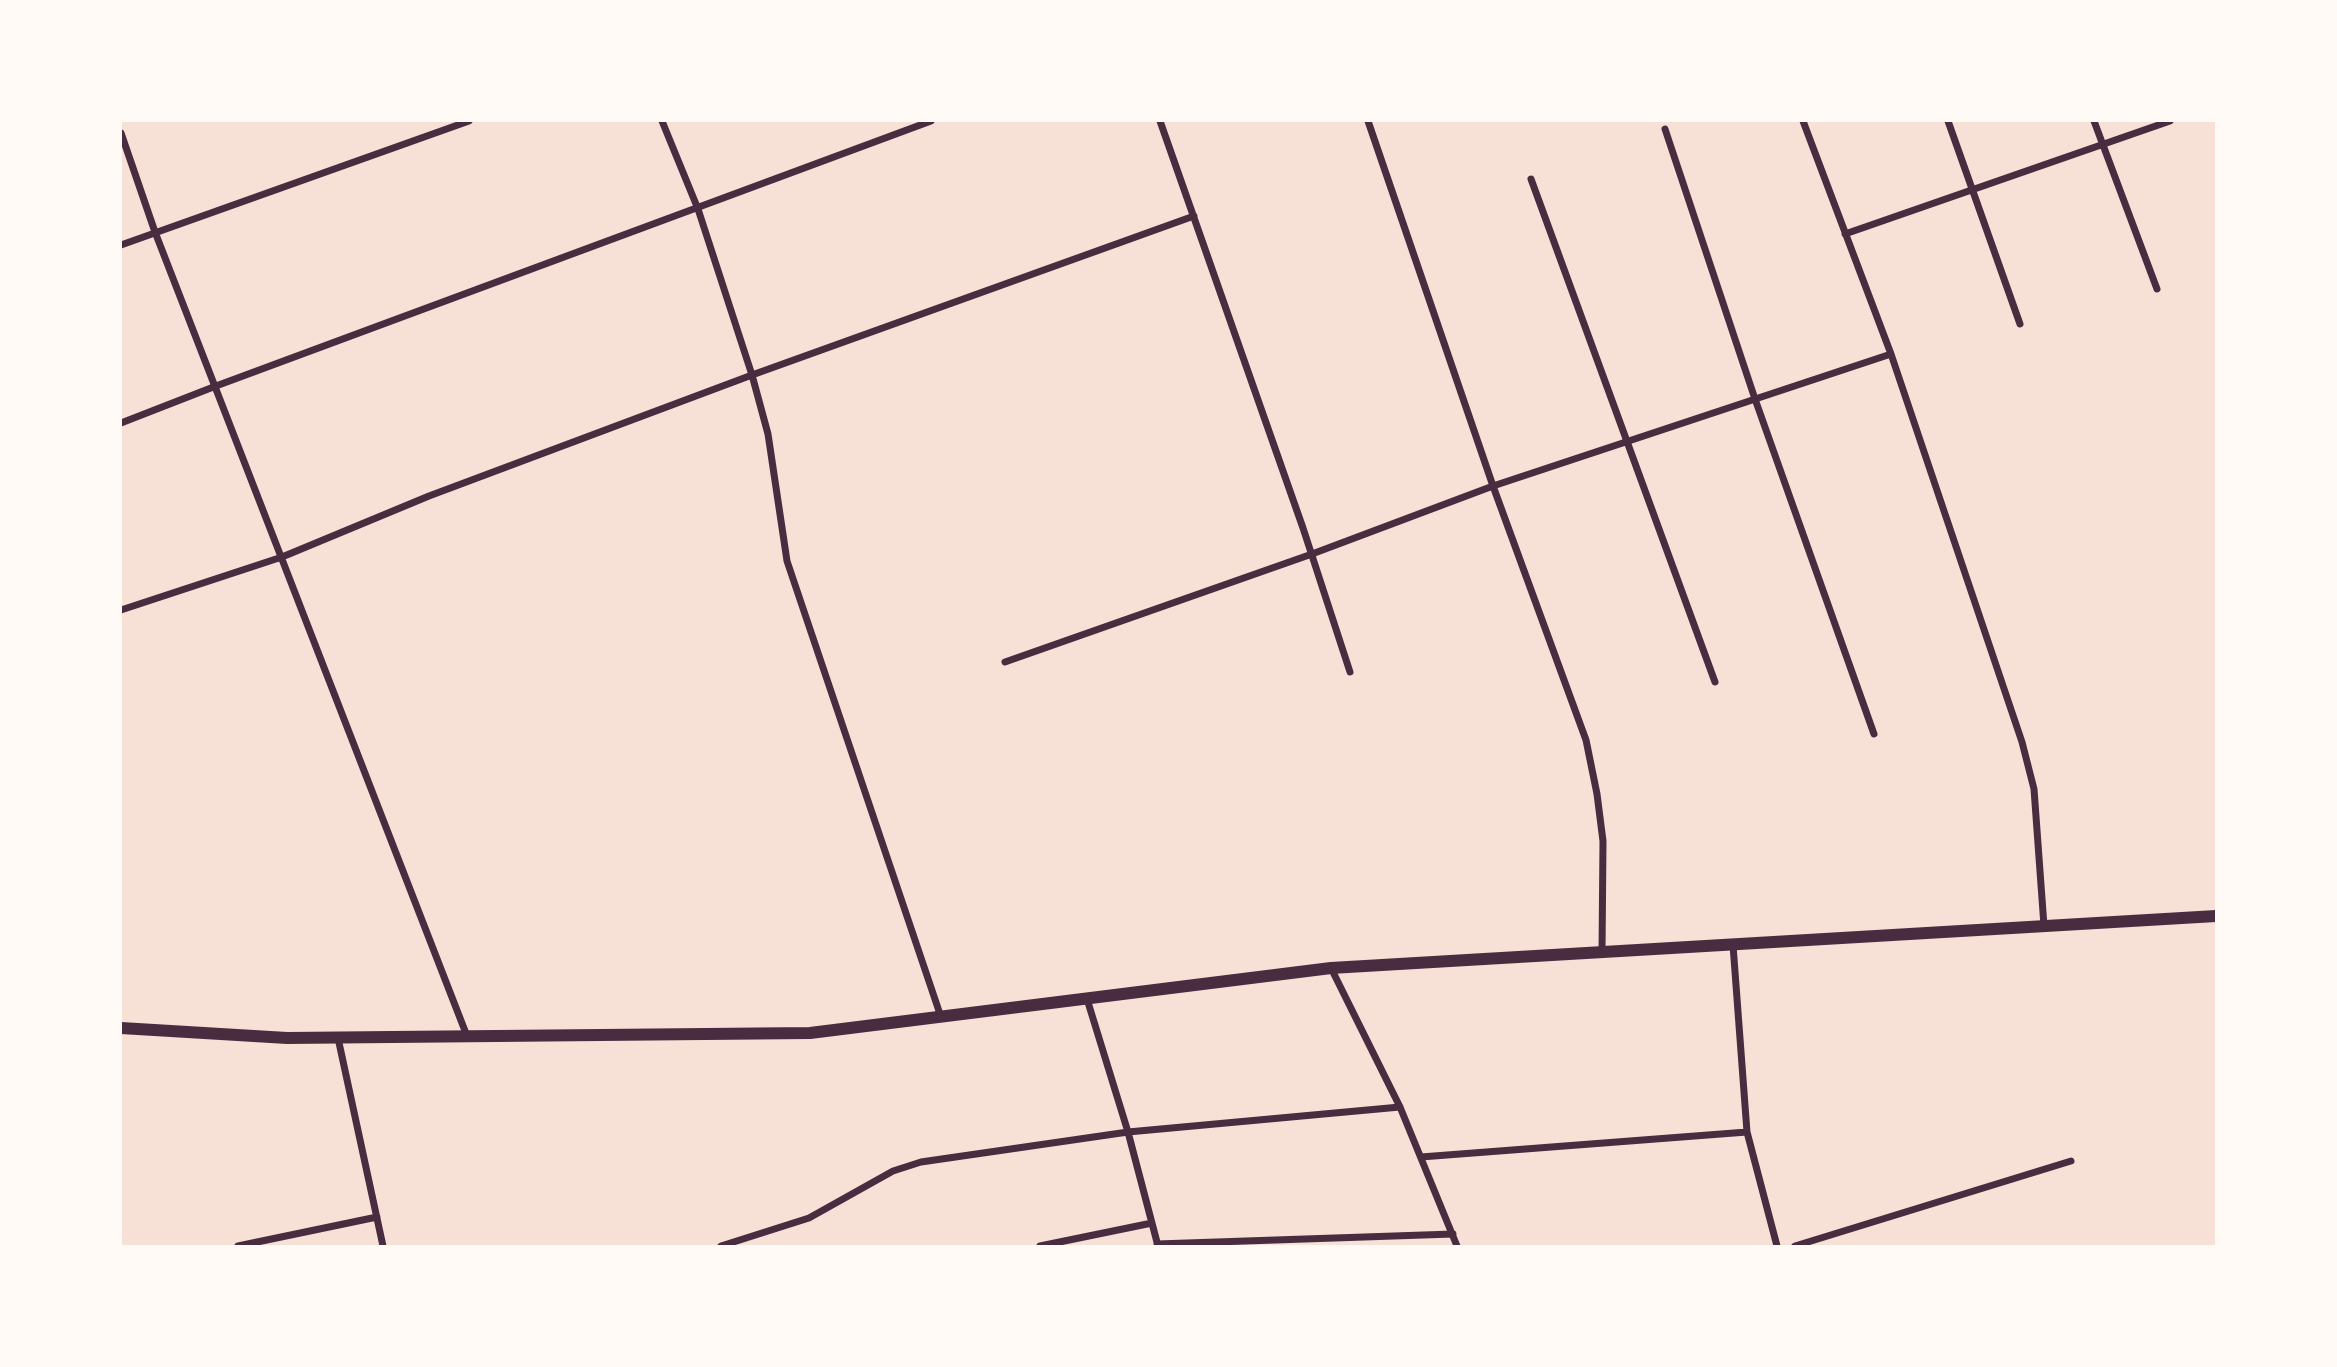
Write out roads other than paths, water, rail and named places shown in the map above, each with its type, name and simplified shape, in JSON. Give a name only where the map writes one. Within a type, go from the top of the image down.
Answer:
[{"type":"street","points":[[121,245],[469,121]]},
{"type":"street","points":[[662,121],[698,209],[752,375],[768,434],[787,561],[941,1017]]},
{"type":"street","points":[[121,423],[931,121]]},
{"type":"street","points":[[1160,121],[1312,554],[1350,672]]},
{"type":"street","points":[[1368,121],[1493,486],[1586,740],[1603,841],[1602,953]]},
{"type":"street","points":[[1803,121],[1891,354],[2022,742],[2034,789],[2044,927]]},
{"type":"street","points":[[1948,121],[2020,324]]},
{"type":"street","points":[[2094,121],[2157,289]]},
{"type":"street","points":[[1845,234],[2170,121]]},
{"type":"street","points":[[1665,129],[1755,399],[1874,734]]},
{"type":"street","points":[[121,133],[155,232],[467,1036]]},
{"type":"street","points":[[1531,178],[1714,682]]},
{"type":"street","points":[[121,610],[282,557],[429,496],[752,375],[1194,216]]},
{"type":"street","points":[[1005,662],[1312,554],[1493,486],[1891,354]]},
{"type":"street","points":[[121,1028],[287,1038],[810,1033],[1331,968],[2216,916]]},
{"type":"street","points":[[1733,945],[1747,1132],[1777,1246]]},
{"type":"street","points":[[1331,968],[1400,1107],[1457,1246]]},
{"type":"street","points":[[1087,999],[1128,1132],[1158,1245],[1453,1234]]},
{"type":"street","points":[[338,1038],[383,1246]]},
{"type":"street","points":[[722,1246],[809,1218],[892,1171],[921,1162],[1128,1132],[1400,1107]]},
{"type":"street","points":[[1421,1157],[1747,1132]]},
{"type":"street","points":[[1795,1246],[2071,1161]]},
{"type":"street","points":[[238,1246],[377,1217]]},
{"type":"street","points":[[1040,1246],[1152,1223]]}]
